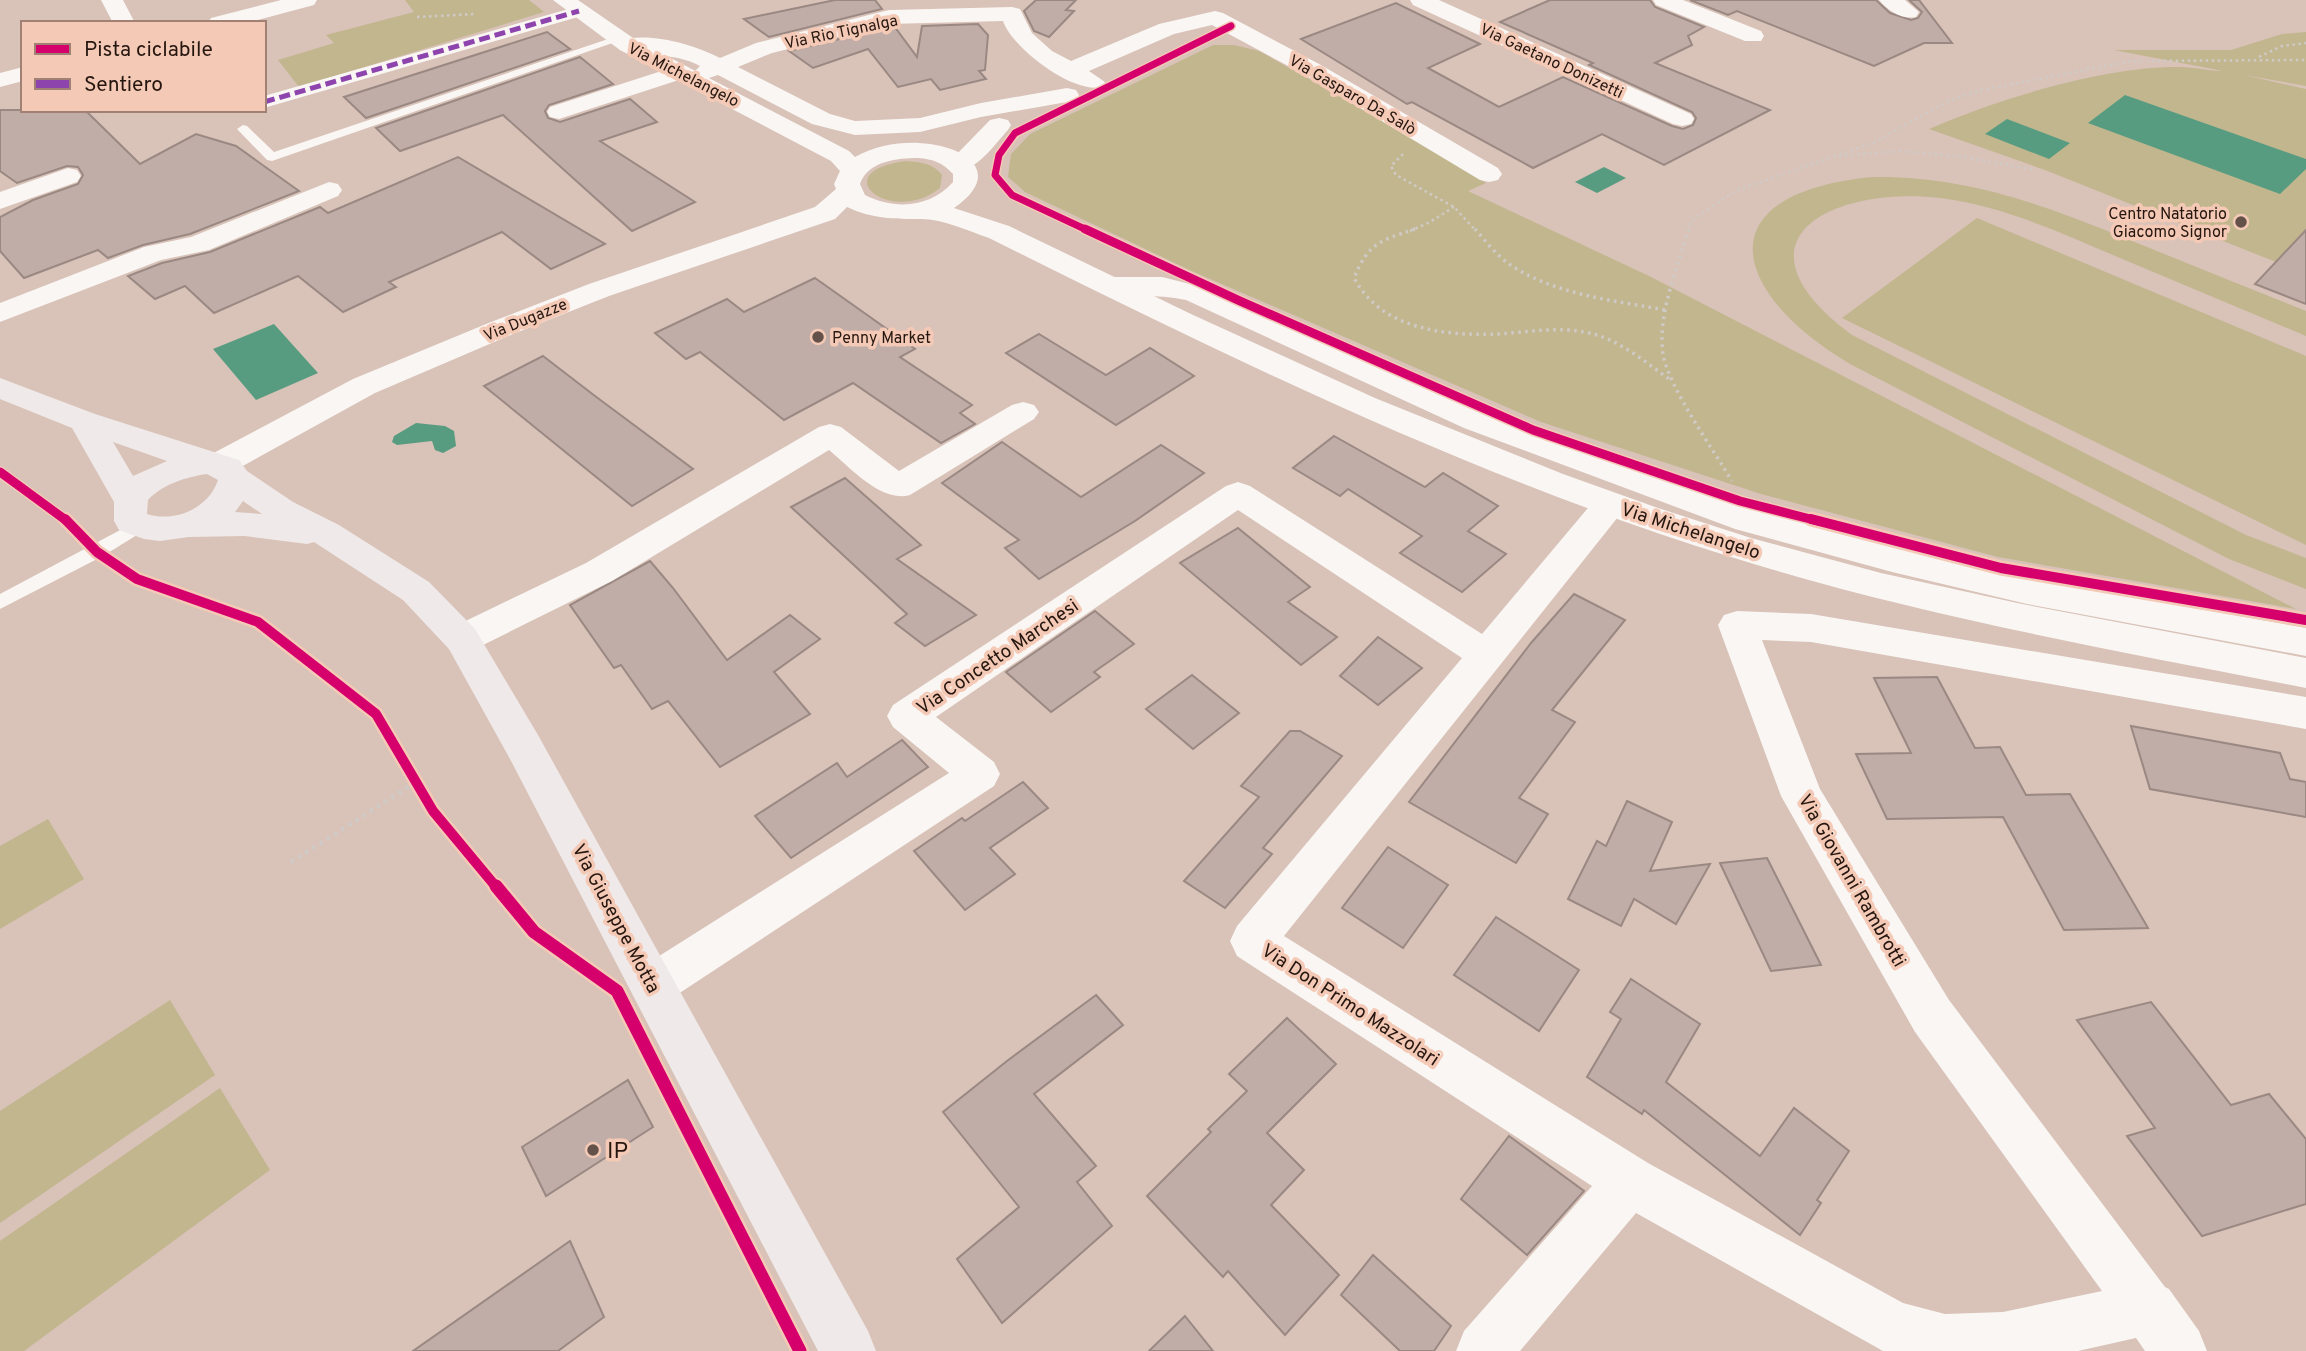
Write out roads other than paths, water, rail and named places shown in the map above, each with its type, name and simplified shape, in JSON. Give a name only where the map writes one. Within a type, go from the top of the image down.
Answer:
[{"type":"main road","name":"Via Giuseppe Motta","points":[[0,387],[83,421],[223,470],[281,510],[327,534],[416,591],[462,639],[524,747],[848,1351]]},
{"type":"main road","points":[[83,421],[134,513]]},
{"type":"main road","points":[[134,513],[138,490],[161,474],[189,465],[223,470]]},
{"type":"main road","name":"Via Giuseppe Motta","points":[[184,525],[222,506],[234,489],[223,470]]},
{"type":"main road","name":"Via Giuseppe Motta","points":[[134,513],[160,530],[184,525],[245,524],[327,534]]},
{"type":"street","points":[[113,0],[123,21]]},
{"type":"street","points":[[227,21],[306,0]]},
{"type":"street","points":[[884,154],[928,151],[999,125],[1067,95],[1189,34],[1215,18],[1232,0]]},
{"type":"street","name":"Via Gaetano Donizetti","points":[[1421,0],[1682,119]]},
{"type":"street","points":[[1664,0],[1754,36]]},
{"type":"street","points":[[266,101],[571,5]]},
{"type":"street","name":"Via Michelangelo","points":[[571,5],[623,42],[840,156],[851,181],[854,200],[879,211]]},
{"type":"street","name":"Via Rio Tignalga","points":[[559,112],[720,67],[764,48],[829,30],[889,18],[1012,14],[1025,40],[1045,56],[1093,82]]},
{"type":"street","points":[[1072,70],[1167,30],[1215,18]]},
{"type":"street","name":"Via Gasparo Da Salò","points":[[1215,18],[1424,134],[1489,174]]},
{"type":"street","points":[[623,42],[671,48],[699,55],[821,118],[855,128],[920,125],[981,110],[1067,95]]},
{"type":"street","points":[[0,80],[21,75]]},
{"type":"street","points":[[961,164],[999,125]]},
{"type":"street","name":"Via Michelangelo","points":[[810,140],[884,154]]},
{"type":"street","points":[[921,211],[943,204],[959,193],[965,183],[966,173],[961,164],[952,158],[928,151]]},
{"type":"street","name":"Via Dugazze","points":[[223,470],[280,430],[364,386],[599,290],[825,214],[851,181],[884,154]]},
{"type":"street","points":[[0,201],[68,176]]},
{"type":"street","points":[[0,313],[154,253],[199,244],[329,190]]},
{"type":"street","name":"Via Michelangelo","points":[[959,193],[999,232]]},
{"type":"street","name":"Via Dugazze","points":[[779,230],[879,211],[921,211]]},
{"type":"street","name":"Via Michelangelo","points":[[921,211],[948,215],[999,232],[1339,393],[1530,476],[1742,549],[1933,600],[2306,673]]},
{"type":"street","name":"Via Michelangelo","points":[[1110,286],[1162,286],[1196,293],[1475,421],[1747,520],[1892,559],[2027,591],[2306,642]]},
{"type":"street","points":[[462,639],[598,572],[830,435],[898,486],[1023,412]]},
{"type":"street","name":"Via Concetto Marchesi","points":[[653,985],[980,774],[907,716],[1238,494],[1488,656]]},
{"type":"street","name":"Via Don Primo Mazzolari","points":[[1610,504],[1253,941],[1630,1181]]},
{"type":"street","name":"Via Giovanni Rambrotti","points":[[2179,1351],[2150,1308],[1932,1016],[1802,796],[1737,625],[1811,628],[2306,713]]},
{"type":"street","points":[[1483,1351],[1630,1181],[1895,1328],[1945,1342],[2003,1340],[2150,1308]]},
{"type":"lane","points":[[243,128],[272,157],[623,42]]},
{"type":"lane","points":[[0,601],[97,552],[134,513]]},
{"type":"place","name":"Centro Natatorio Giacomo Signor","points":[[2241,222]]},
{"type":"place","name":"Penny Market","points":[[818,337]]},
{"type":"place","name":"IP","points":[[593,1150]]}]
